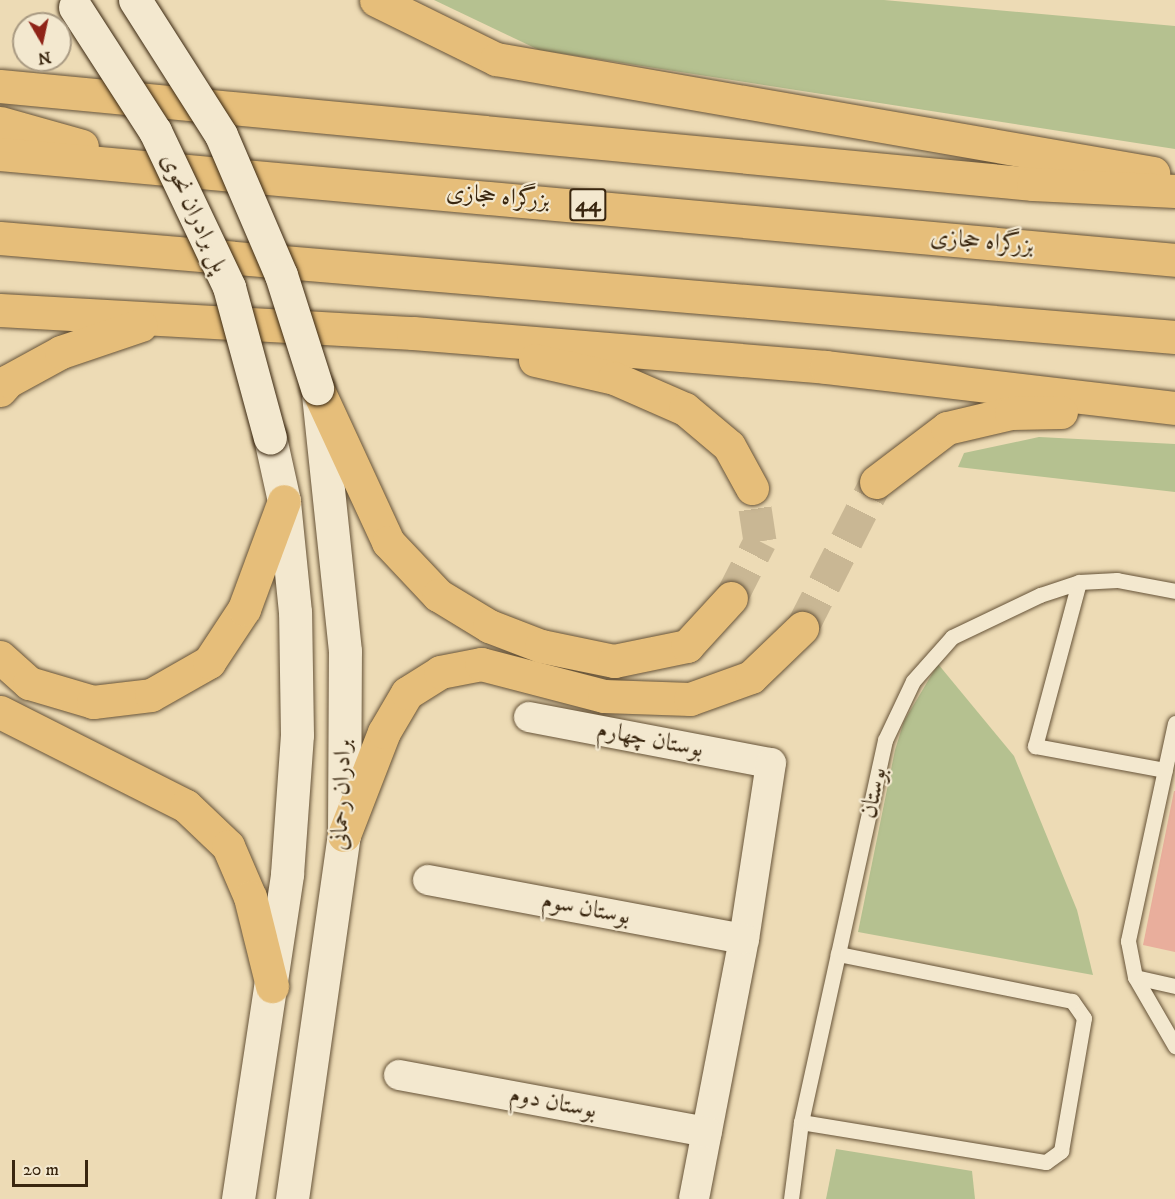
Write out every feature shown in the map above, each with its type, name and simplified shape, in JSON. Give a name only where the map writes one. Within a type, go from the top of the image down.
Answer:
[{"type":"highway","points":[[376,0],[496,59],[1175,177]]},
{"type":"highway","points":[[0,86],[1034,184],[1175,191]]},
{"type":"highway","points":[[0,123],[159,167]]},
{"type":"highway","name":"بزرگراه حجازی","points":[[0,154],[1175,260]]},
{"type":"highway","points":[[0,238],[1175,337]]},
{"type":"highway","points":[[0,310],[413,333],[826,367],[1175,409]]},
{"type":"highway","points":[[0,390],[8,381],[62,352],[158,319]]},
{"type":"highway","points":[[413,333],[614,378],[685,409],[729,446],[752,488]]},
{"type":"highway","points":[[318,388],[388,542],[438,595],[489,626],[541,646],[614,660],[687,646],[731,598]]},
{"type":"highway","points":[[876,482],[947,428],[1011,413],[1175,409]]},
{"type":"highway","points":[[0,657],[29,683],[93,702],[151,695],[209,663],[244,609],[284,501]]},
{"type":"highway","points":[[344,835],[390,723],[407,693],[440,672],[481,663],[604,696],[690,699],[751,677],[802,628]]},
{"type":"highway","points":[[0,712],[186,806],[228,846],[250,897],[272,986]]},
{"type":"main road","points":[[135,0],[221,135],[281,275],[318,388]]},
{"type":"main road","name":"پل برادران نحوی","points":[[72,4],[155,131],[229,287],[270,438]]},
{"type":"main road","name":"برادران رحمانی","points":[[292,1199],[344,835],[345,651],[318,388]]},
{"type":"main road","name":"برادران رحمانی","points":[[238,1199],[272,986],[287,874],[297,735],[295,612],[284,501],[270,438]]},
{"type":"street","name":"بوستان چهارم","points":[[529,717],[771,763],[744,939]]},
{"type":"street","name":"بوستان سوم","points":[[428,880],[744,939]]},
{"type":"street","points":[[694,1199],[744,939]]},
{"type":"street","name":"بوستان دوم","points":[[399,1074],[707,1132]]},
{"type":"lane","name":"بوستان","points":[[791,1199],[801,1122],[885,740],[913,681],[952,637],[1040,595],[1080,582],[1117,580],[1175,591]]},
{"type":"lane","points":[[1080,582],[1035,746],[1165,770]]},
{"type":"lane","points":[[1175,723],[1128,941],[1135,977],[1175,1046]]},
{"type":"lane","points":[[801,1122],[1046,1162],[1061,1151],[1084,1018],[1072,1001],[838,954]]},
{"type":"lane","points":[[1135,977],[1175,986]]},
{"type":"green space","points":[[434,0],[884,0],[1175,26],[1175,149],[539,50]]},
{"type":"green space","points":[[1039,437],[1175,444],[1175,492],[958,467],[964,453]]},
{"type":"green space","points":[[938,664],[1014,756],[1077,910],[1093,975],[858,932],[895,750],[904,721]]},
{"type":"green space","points":[[836,1149],[972,1171],[975,1199],[826,1199]]},
{"type":"building","points":[[1175,791],[1175,952],[1143,945]]},
{"type":"tunnel","points":[[802,628],[876,482]]},
{"type":"tunnel","points":[[731,598],[760,541],[752,488]]}]
